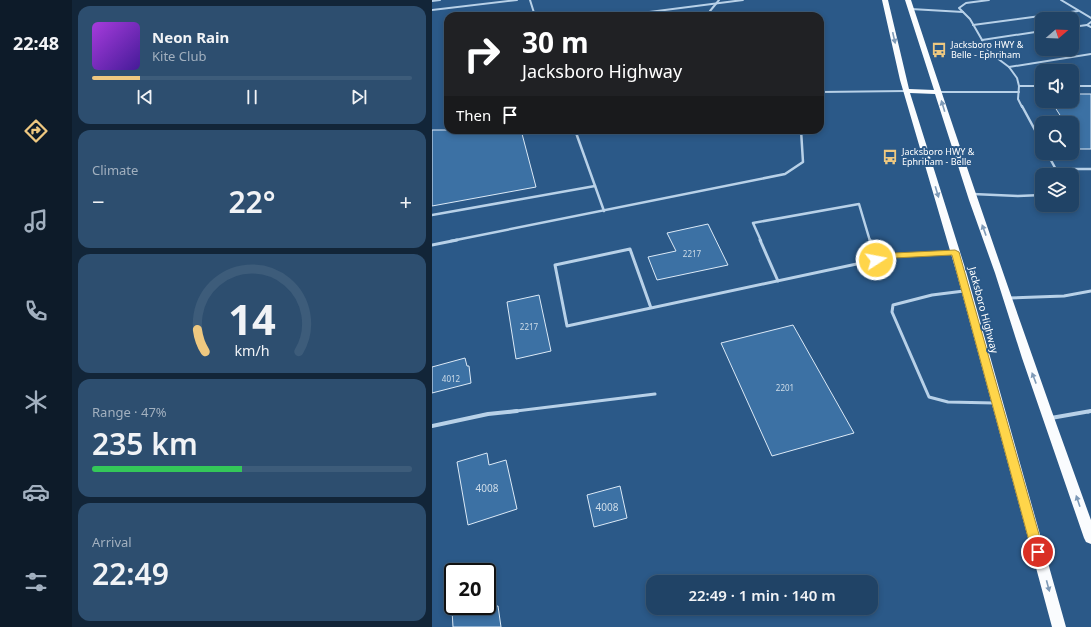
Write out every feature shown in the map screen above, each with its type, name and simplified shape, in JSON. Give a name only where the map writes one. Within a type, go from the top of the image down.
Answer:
[{"type":"main road","name":"Jacksboro Highway","points":[[885,0],[907,91],[955,252],[1059,627]]},
{"type":"main road","points":[[908,0],[971,194],[1091,538]]},
{"type":"main road","points":[[907,91],[939,92]]},
{"type":"lane","points":[[432,1],[440,0]]},
{"type":"lane","points":[[432,10],[517,0]]},
{"type":"lane","points":[[530,0],[534,12]]},
{"type":"lane","points":[[645,12],[718,1],[743,0]]},
{"type":"lane","points":[[989,0],[966,3],[959,8],[974,26],[989,52],[1009,67],[1017,78],[1019,86],[1018,99],[1035,130]]},
{"type":"lane","points":[[1060,0],[1091,18]]},
{"type":"lane","points":[[710,12],[718,1]]},
{"type":"lane","points":[[911,8],[963,12]]},
{"type":"lane","points":[[974,26],[1078,11]]},
{"type":"lane","points":[[1079,26],[1087,25],[1091,22]]},
{"type":"lane","points":[[1087,25],[1091,27]]},
{"type":"lane","points":[[982,40],[1035,32]]},
{"type":"lane","points":[[1009,67],[1091,54]]},
{"type":"lane","points":[[1019,86],[1035,86]]},
{"type":"lane","points":[[1079,86],[1091,86]]},
{"type":"lane","points":[[824,92],[907,91]]},
{"type":"lane","points":[[939,92],[1019,92]]},
{"type":"lane","points":[[576,134],[604,211]]},
{"type":"lane","points":[[432,245],[785,174],[803,162],[801,134]]},
{"type":"lane","points":[[1079,169],[1091,169]]},
{"type":"lane","points":[[432,215],[595,186]]},
{"type":"lane","points":[[971,194],[1035,195]]},
{"type":"lane","points":[[778,281],[753,223],[859,204],[876,260]]},
{"type":"lane","points":[[651,308],[630,249],[555,265],[567,326],[894,256],[955,252]]},
{"type":"lane","points":[[966,291],[932,295],[893,305],[892,312],[929,397],[948,402],[997,403]]},
{"type":"lane","points":[[1008,298],[1064,296],[1091,291]]},
{"type":"lane","points":[[432,426],[488,414],[655,394]]},
{"type":"lane","points":[[1049,418],[1091,411]]},
{"type":"building","points":[[1079,94],[1091,94],[1091,149],[1079,149],[1079,116],[1061,116],[1055,108],[1079,108]]},
{"type":"building","points":[[432,130],[444,130],[444,134],[522,134],[536,187],[432,206]]},
{"type":"building","points":[[708,224],[728,265],[657,280],[648,257],[676,251],[667,233]]},
{"type":"building","points":[[539,295],[551,351],[516,359],[507,302]]},
{"type":"building","points":[[793,325],[854,433],[772,456],[721,343]]},
{"type":"building","points":[[465,358],[467,366],[469,366],[471,383],[432,393],[432,367]]},
{"type":"building","points":[[487,453],[489,465],[506,460],[517,509],[468,525],[457,462]]},
{"type":"building","points":[[620,486],[627,518],[594,527],[587,495]]},
{"type":"building","points":[[496,606],[498,606],[501,627],[453,627],[452,615],[496,615]]},
{"type":"place","name":"Jacksboro HWY & Belle - Ephriham","points":[[939,50]]},
{"type":"place","name":"Jacksboro HWY & Ephriham - Belle","points":[[890,157]]},
{"type":"route","points":[[876,260],[894,256],[955,252],[1038,552]]}]
